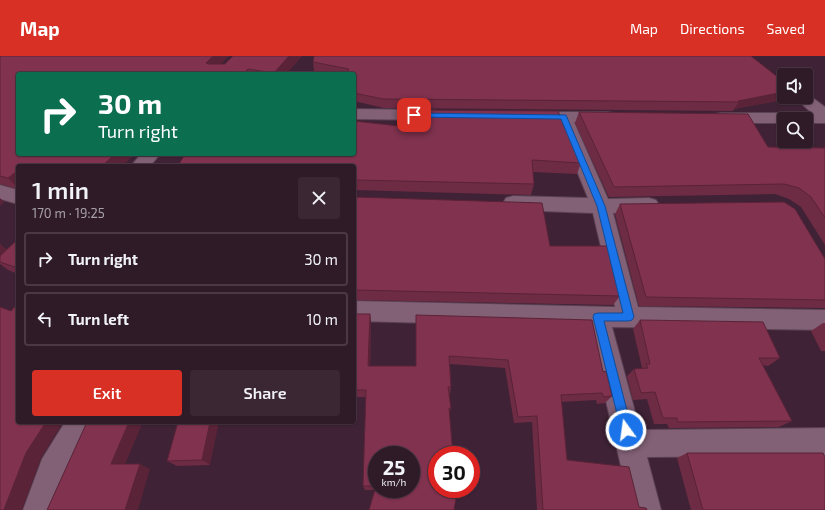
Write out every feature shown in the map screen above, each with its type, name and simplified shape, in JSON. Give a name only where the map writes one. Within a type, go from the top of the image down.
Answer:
[{"type":"street","points":[[811,104],[825,115]]},
{"type":"street","points":[[356,114],[445,116]]},
{"type":"street","points":[[515,116],[620,117]]},
{"type":"street","points":[[563,117],[601,206],[629,317]]},
{"type":"street","points":[[705,118],[825,118]]},
{"type":"street","points":[[142,164],[149,156]]},
{"type":"street","points":[[0,192],[16,196]]},
{"type":"street","points":[[497,203],[601,206],[670,204]]},
{"type":"street","points":[[356,311],[598,317],[825,320]]},
{"type":"street","points":[[598,317],[646,510]]},
{"type":"street","points":[[38,510],[52,469],[79,424]]},
{"type":"street","points":[[630,444],[825,442]]},
{"type":"building","points":[[0,56],[213,56],[206,63],[225,64],[233,56],[289,56],[275,72],[248,69],[245,72],[16,72],[16,156],[113,156],[104,164],[16,164],[16,172],[8,178],[0,176]]},
{"type":"building","points":[[314,56],[751,56],[777,76],[777,93],[738,101],[739,102],[383,99],[356,93],[356,72],[347,72],[349,69],[313,62]]},
{"type":"building","points":[[402,110],[558,111],[581,163],[532,160],[534,184],[356,180],[356,164],[179,164],[184,156],[356,156],[356,121],[399,126]]},
{"type":"building","points":[[579,112],[748,114],[768,147],[825,148],[825,218],[811,197],[799,188],[784,184],[614,187]]},
{"type":"building","points":[[356,197],[542,203],[550,246],[607,246],[620,296],[356,290]]},
{"type":"building","points":[[784,202],[795,209],[825,259],[825,300],[646,297],[620,204]]},
{"type":"building","points":[[16,241],[16,267],[0,262],[0,256]]},
{"type":"building","points":[[16,305],[16,424],[45,424],[26,453],[4,510],[0,510],[0,307],[11,311]]},
{"type":"building","points":[[356,314],[370,314],[368,366],[416,366],[416,315],[592,320],[603,372],[606,371],[612,396],[604,397],[602,393],[561,395],[567,460],[629,467],[639,507],[646,508],[647,510],[543,510],[537,416],[518,417],[508,360],[449,356],[451,387],[448,387],[451,408],[449,408],[452,446],[428,446],[428,498],[456,498],[454,510],[369,510],[372,498],[420,498],[420,446],[368,446],[368,486],[363,486],[366,390],[356,390]]},
{"type":"building","points":[[640,320],[763,322],[780,358],[759,358],[792,421],[678,422],[677,418],[663,418],[655,392],[641,393],[634,369],[648,368],[646,364],[650,364]]},
{"type":"building","points":[[86,424],[128,424],[111,464],[140,464],[125,510],[47,510]]},
{"type":"building","points":[[177,424],[210,424],[202,460],[167,461]]},
{"type":"building","points":[[687,453],[823,453],[825,457],[825,510],[703,510]]},
{"type":"route","points":[[414,115],[563,117],[601,206],[629,317],[598,317],[626,430]]}]
